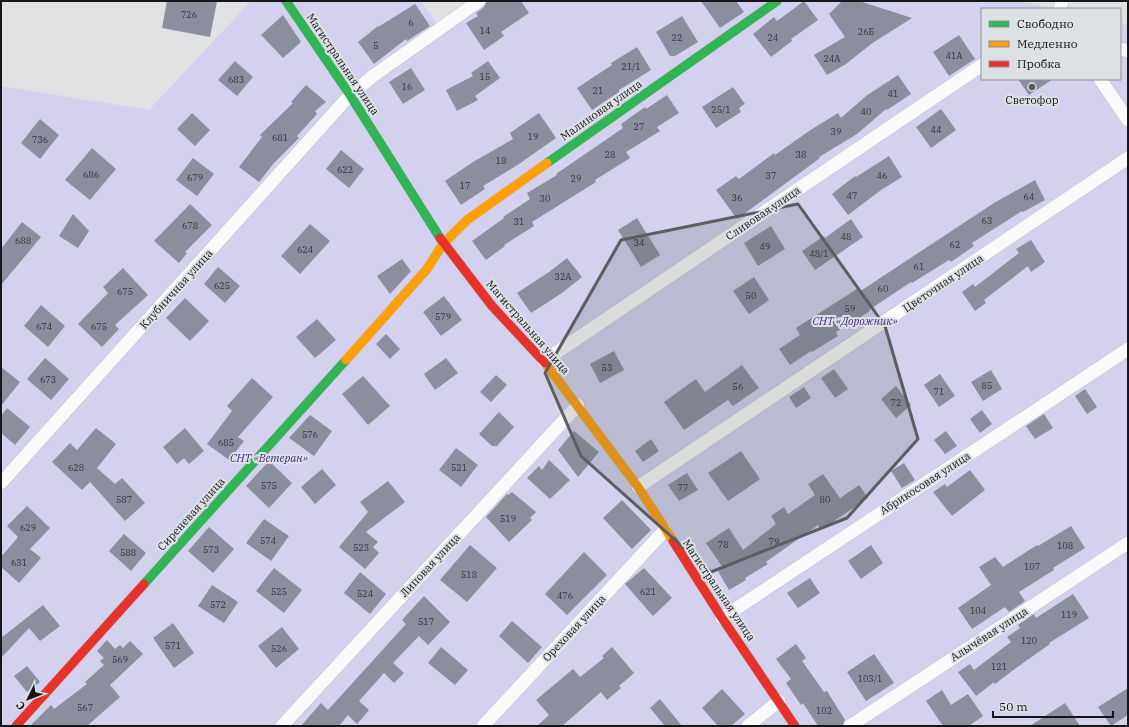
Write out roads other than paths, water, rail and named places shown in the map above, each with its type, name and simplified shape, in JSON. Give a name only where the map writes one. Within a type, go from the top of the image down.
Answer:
[{"type":"street","name":"Магистральная улица","points":[[286,1],[350,95],[444,244],[492,306],[544,361],[638,487],[722,618],[795,726]]},
{"type":"street","name":"Клубничная улица","points":[[1,483],[350,95],[373,76],[479,1]]},
{"type":"street","name":"Малиновая улица","points":[[444,244],[467,220],[777,1]]},
{"type":"street","name":"Сливовая улица","points":[[544,361],[981,66]]},
{"type":"street","points":[[1101,80],[1128,120]]},
{"type":"street","name":"Цветочная улица","points":[[638,487],[1128,158]]},
{"type":"street","name":"Сиреневая улица","points":[[16,726],[422,275],[444,244]]},
{"type":"street","name":"Абрикосовая улица","points":[[722,618],[1128,349]]},
{"type":"street","name":"Липовая улица","points":[[282,726],[578,405]]},
{"type":"street","name":"Ореховая улица","points":[[483,726],[665,530]]},
{"type":"street","name":"Алычёвая улица","points":[[850,726],[1128,543]]},
{"type":"street","points":[[748,726],[779,701]]},
{"type":"place","name":"Светофор","points":[[1032,87]]},
{"type":"park label","name":"СНТ «Дорожник»","points":[[855,321]]},
{"type":"park label","name":"СНТ «Ветеран»","points":[[269,458]]}]
